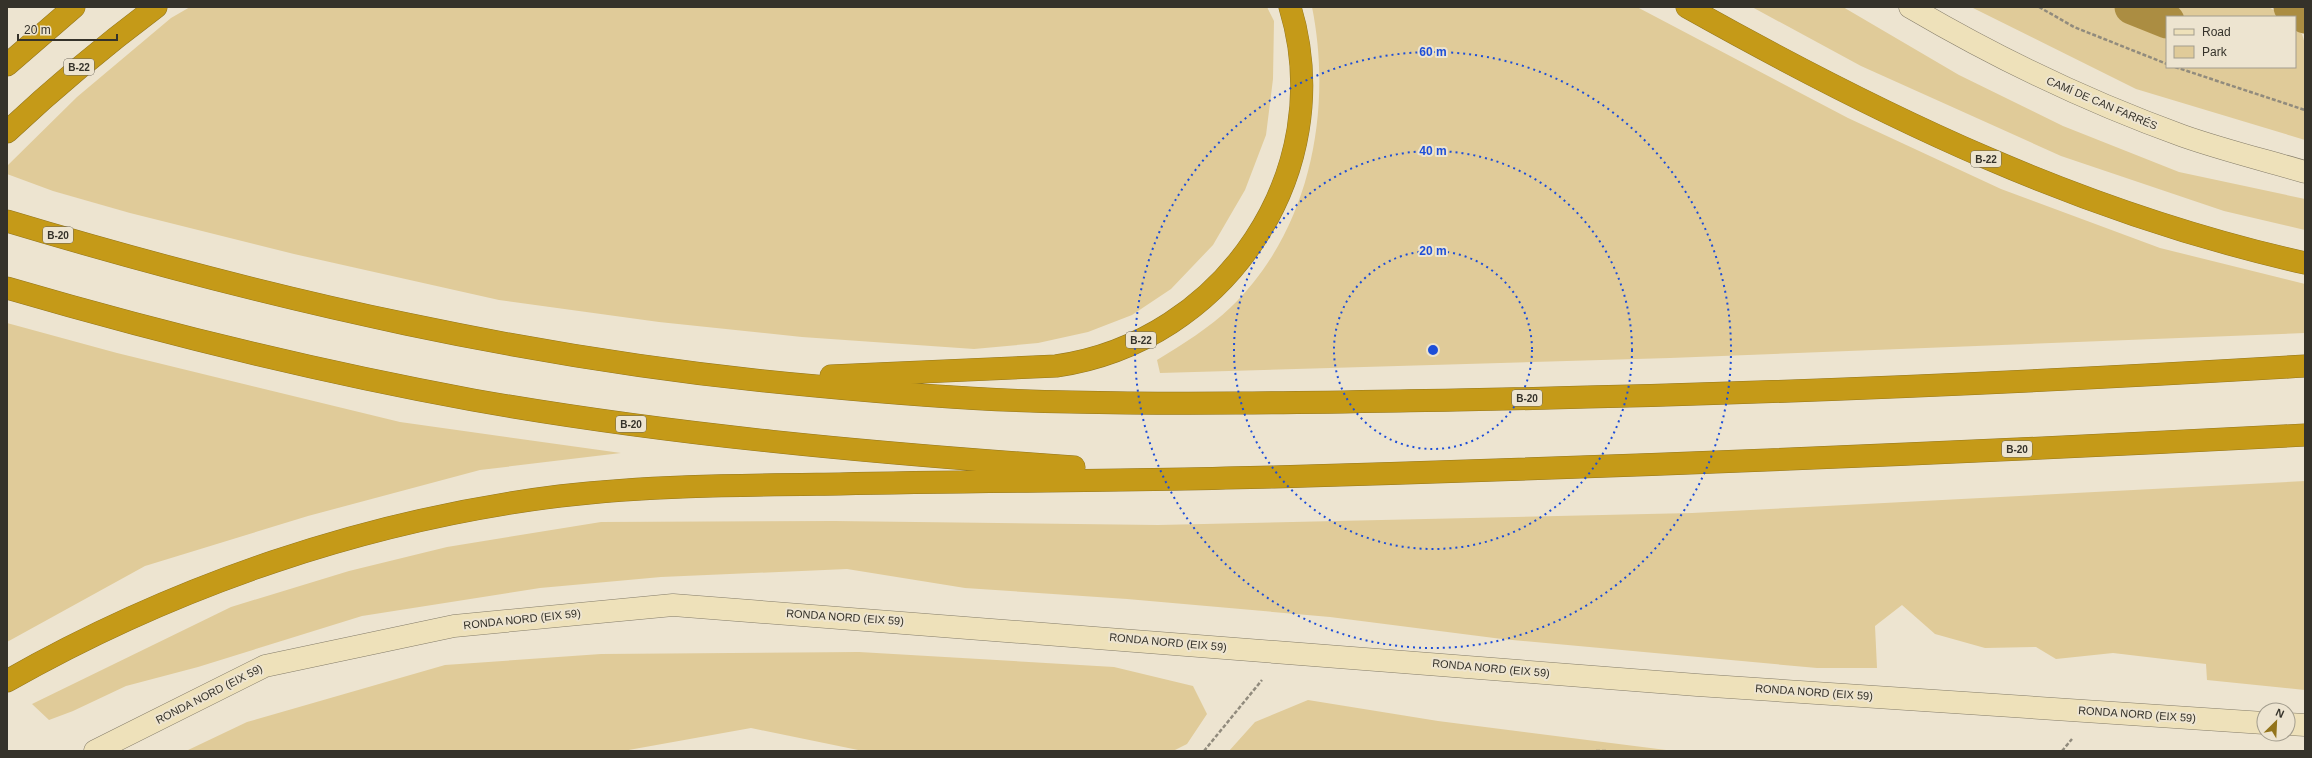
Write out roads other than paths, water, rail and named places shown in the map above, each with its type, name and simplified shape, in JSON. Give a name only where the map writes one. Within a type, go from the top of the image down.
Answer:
[{"type":"highway","points":[[7,64],[74,7]]},
{"type":"highway","name":"B-22","points":[[7,132],[57,85],[156,7]]},
{"type":"highway","name":"B-22","points":[[749,379],[1056,366],[1099,358],[1154,334],[1183,316],[1204,300],[1244,256],[1272,208],[1284,179],[1293,150],[1300,118],[1301,94],[1298,45],[1290,7]]},
{"type":"highway","name":"B-22","points":[[1687,7],[1856,99],[2007,168],[2078,196],[2162,223],[2266,254],[2305,262]]},
{"type":"highway","name":"B-20","points":[[7,221],[276,295],[413,325],[562,354],[749,379],[937,395],[1066,402],[1224,404],[1608,397],[2143,376],[2305,366]]},
{"type":"highway","name":"B-20","points":[[7,288],[132,325],[359,378],[475,400],[639,425],[966,460],[1112,470],[1268,477],[1849,458],[2305,435]]},
{"type":"highway","points":[[7,681],[36,664],[113,625],[214,584],[305,552],[399,526],[475,510],[558,496],[633,489],[730,484],[1268,477]]},
{"type":"main road","name":"CAMÍ DE CAN FARRÉS","points":[[1910,7],[1957,34],[2031,72],[2110,108],[2184,136],[2305,172]]},
{"type":"main road","name":"RONDA NORD (EIX 59)","points":[[96,751],[265,666],[454,626],[673,605],[1697,685],[2256,722]]},
{"type":"waterway","points":[[2132,7],[2166,21]]},
{"type":"waterway","points":[[2291,7],[2305,16]]}]
